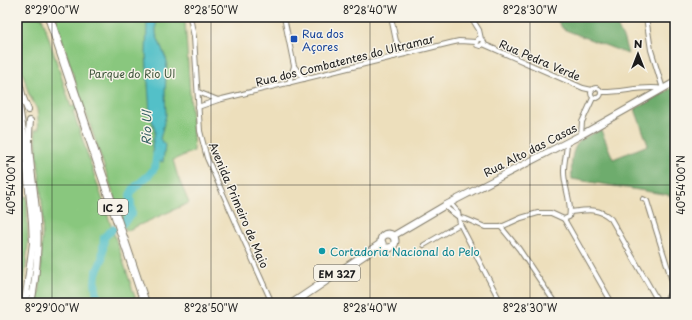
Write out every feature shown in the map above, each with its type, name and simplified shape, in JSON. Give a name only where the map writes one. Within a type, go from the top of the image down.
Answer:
[{"type":"highway","name":"IC 2","points":[[45,17],[141,303]]},
{"type":"highway","name":"IC 2","points":[[49,17],[146,303]]},
{"type":"main road","points":[[17,75],[23,98],[32,116],[30,121],[29,137],[38,243],[31,303]]},
{"type":"main road","name":"Rua Alto das Casas","points":[[393,236],[444,206],[568,142],[675,82]]},
{"type":"main road","points":[[17,94],[26,161],[32,243],[26,303]]},
{"type":"main road","points":[[19,117],[24,110],[28,110]]},
{"type":"main road","points":[[19,117],[25,122],[30,121]]},
{"type":"main road","name":"EM 327","points":[[383,244],[388,248],[392,246],[395,243],[393,236]]},
{"type":"main road","name":"EM 327","points":[[293,303],[383,244]]},
{"type":"main road","name":"EM 327","points":[[301,303],[383,244]]},
{"type":"street","name":"Avenida Primeiro de Maio","points":[[190,17],[194,38],[200,131],[207,158],[272,303]]},
{"type":"street","points":[[284,17],[294,66],[290,83]]},
{"type":"street","points":[[391,17],[396,41],[394,57]]},
{"type":"street","points":[[471,17],[479,30],[481,39],[483,40],[483,44],[479,45],[476,42],[478,39],[481,39]]},
{"type":"street","points":[[646,17],[651,50],[663,89]]},
{"type":"street","points":[[396,41],[405,54]]},
{"type":"street","name":"Rua dos Combatentes do Ultramar","points":[[198,107],[218,100],[460,41],[476,42]]},
{"type":"street","name":"Rua Pedra Verde","points":[[483,44],[583,88],[592,90]]},
{"type":"street","points":[[294,66],[304,79]]},
{"type":"street","points":[[581,135],[582,122],[593,98],[591,94],[592,90],[595,88],[598,88],[601,92],[611,93],[655,87],[663,89]]},
{"type":"street","points":[[198,92],[218,100]]},
{"type":"street","points":[[593,98],[598,98],[601,96],[601,92]]},
{"type":"street","points":[[564,219],[569,217],[571,212],[564,171],[568,142]]},
{"type":"street","points":[[643,199],[647,201],[672,281],[672,290],[665,303]]},
{"type":"street","points":[[450,203],[458,212],[460,221],[501,303]]},
{"type":"street","points":[[444,206],[460,221]]},
{"type":"street","points":[[571,212],[589,210],[599,211],[606,214],[659,303]]},
{"type":"street","points":[[424,245],[460,221],[466,219],[485,227],[501,227],[538,212],[551,213],[564,219],[612,303]]},
{"type":"street","points":[[501,227],[555,303]]},
{"type":"green space","name":"Parque do Rio Ul","points":[[17,17],[42,17],[71,107],[82,103],[55,17],[183,17],[185,22],[194,151],[173,160],[178,177],[189,203],[126,231],[84,107],[73,111],[137,303],[36,303],[40,289],[43,213],[35,130],[39,129],[37,109],[29,94],[17,54]]},
{"type":"green space","points":[[551,17],[613,17],[624,40],[628,54],[563,29],[556,19]]},
{"type":"green space","points":[[675,86],[675,196],[572,179],[573,153],[575,148],[581,140],[593,133],[601,130],[613,159],[648,145],[635,109]]},
{"type":"green space","points":[[27,196],[28,244],[23,295],[21,303],[17,303],[17,198]]},
{"type":"water","points":[[148,17],[156,17],[156,34],[167,61],[165,92],[166,115],[160,139],[165,145],[163,162],[154,159],[152,146],[155,131],[150,113],[146,54]]},
{"type":"waterway","name":"Rio Ul","points":[[122,224],[132,214],[130,195],[134,188],[150,174],[155,167],[157,151]]},
{"type":"waterway","name":"Rio Ul","points":[[98,303],[95,283],[96,273],[102,260],[104,237],[113,229]]},
{"type":"place","name":"Rua dos Açores","points":[[294,39]]},
{"type":"place","name":"Cortadoria Nacional do Pelo","points":[[322,251]]}]
